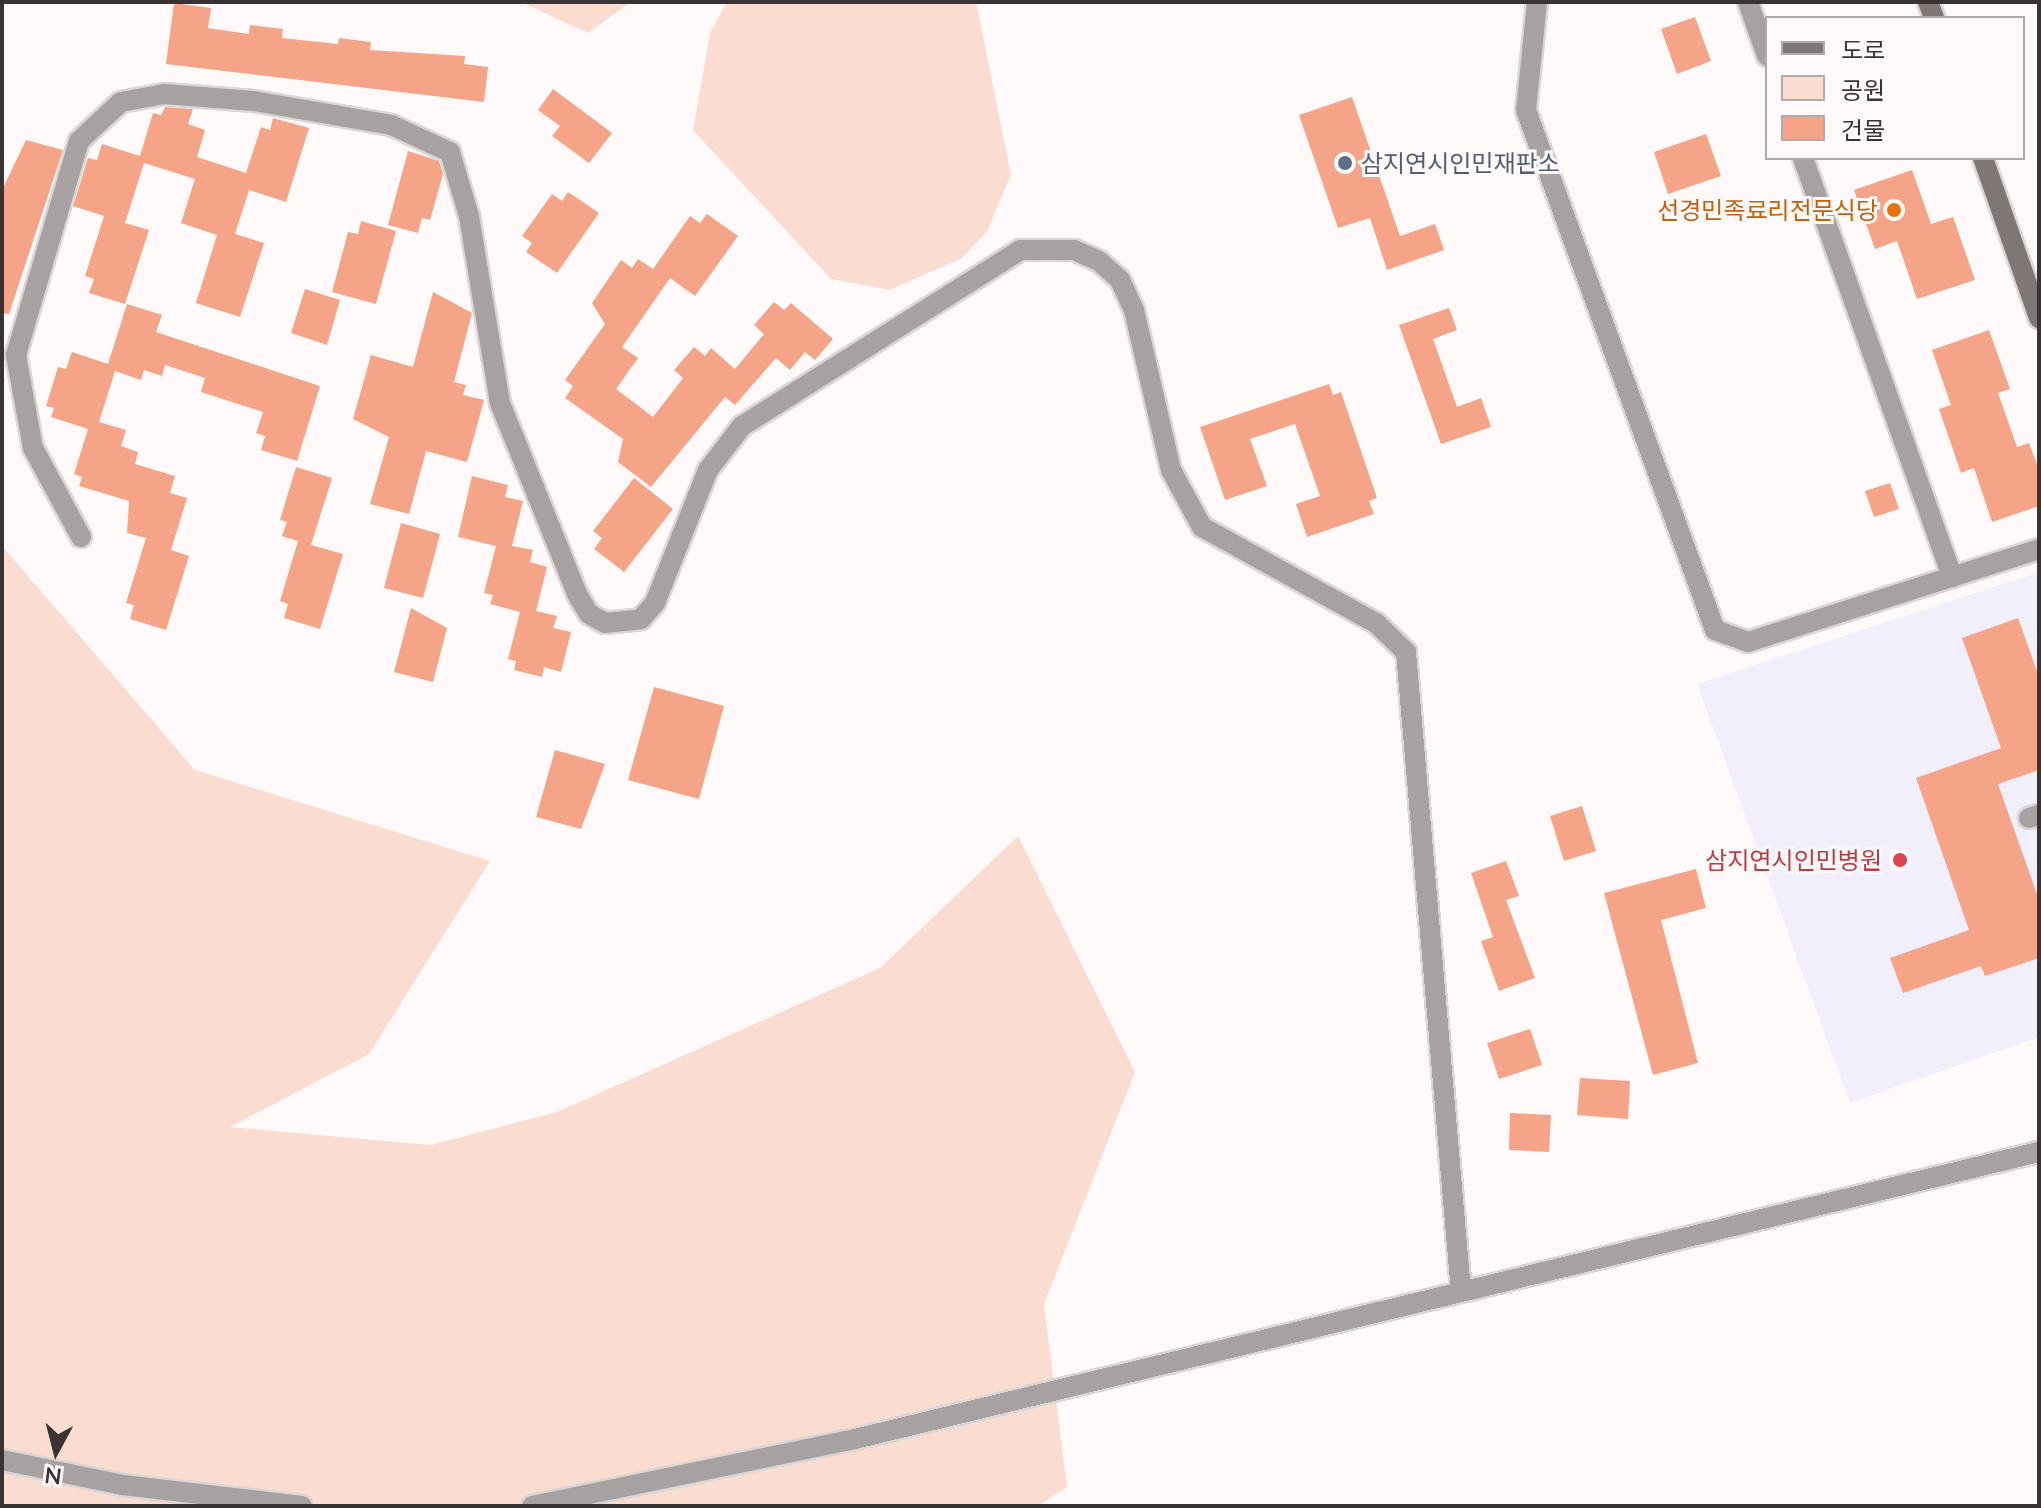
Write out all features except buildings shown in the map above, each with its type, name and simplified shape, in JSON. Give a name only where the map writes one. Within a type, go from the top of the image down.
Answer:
[{"type":"main road","points":[[1984,160],[2039,318]]},
{"type":"street","points":[[1537,2],[1526,110],[1715,630],[1748,642],[2039,549]]},
{"type":"street","points":[[1748,2],[1765,50]]},
{"type":"street","points":[[81,537],[33,448],[16,355],[79,141],[121,102],[164,94],[254,101],[391,125],[450,152],[469,216],[500,403],[577,594],[589,614],[605,623],[641,619],[655,603],[708,470],[742,426],[1020,250],[1074,250],[1099,261],[1120,280],[1134,310],[1171,470],[1202,527],[1376,623],[1406,652],[1461,1292]]},
{"type":"street","points":[[1804,160],[1952,577]]},
{"type":"street","points":[[532,1506],[855,1439],[2039,1152]]},
{"type":"street","points":[[2,1460],[123,1485],[302,1506]]},
{"type":"shaded area","name":"삼지연시인민병원","points":[[2039,572],[2039,1037],[1850,1103],[1697,684]]},
{"type":"green space","points":[[521,2],[631,2],[588,33]]},
{"type":"green space","points":[[727,2],[976,2],[1011,175],[986,233],[962,258],[890,290],[831,279],[693,130],[710,33]]},
{"type":"green space","points":[[2,546],[195,770],[490,861],[369,1054],[230,1127],[431,1145],[557,1112],[880,968],[1018,836],[1135,1072],[1044,1304],[1067,1487],[1038,1506],[2,1506]]},
{"type":"place","name":"삼지연시인민재판소","points":[[1345,163]]},
{"type":"place","name":"선경민족료리전문식당","points":[[1894,210]]},
{"type":"place","name":"삼지연시인민병원","points":[[1900,860]]}]
